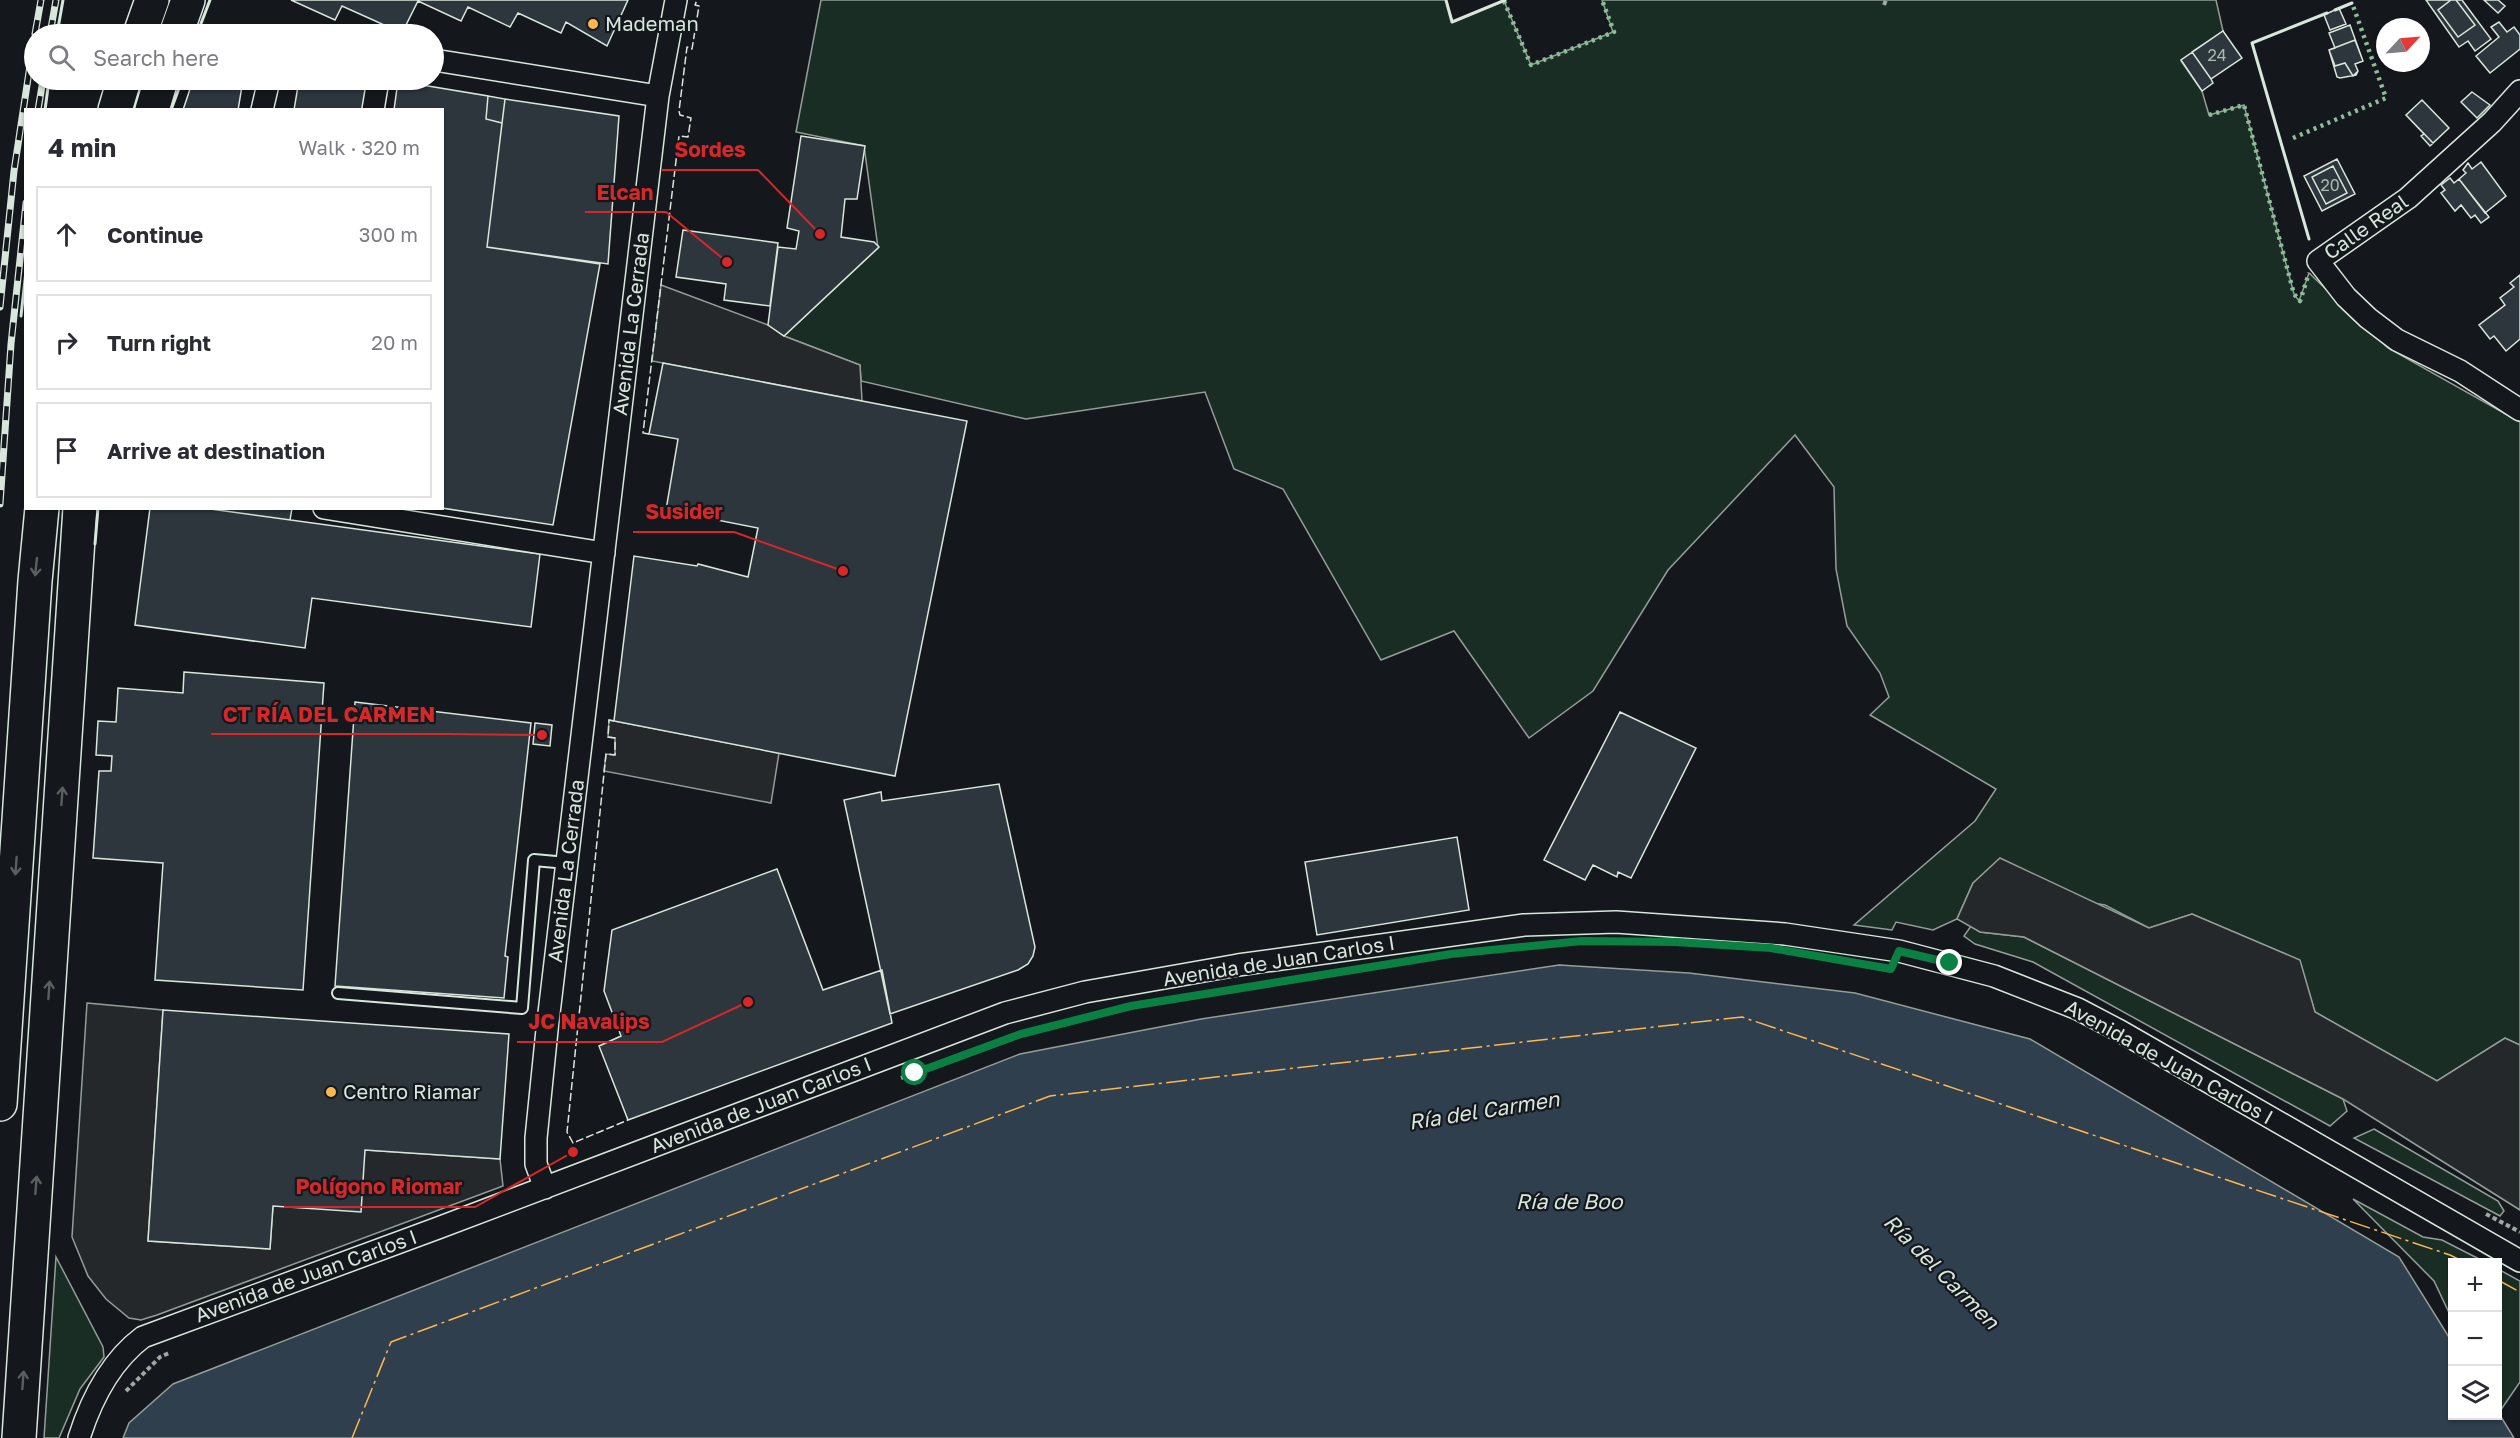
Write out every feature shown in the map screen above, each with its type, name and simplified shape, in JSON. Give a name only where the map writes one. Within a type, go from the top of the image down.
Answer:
[{"type":"highway","points":[[144,24],[152,0]]},
{"type":"highway","points":[[180,24],[188,0]]},
{"type":"highway","points":[[116,108],[121,90]]},
{"type":"highway","points":[[153,108],[158,90]]},
{"type":"highway","points":[[0,1104],[35,581],[42,510]]},
{"type":"highway","points":[[19,1438],[80,510]]},
{"type":"street","name":"Avenida La Cerrada","points":[[545,1188],[536,1164],[536,1138],[658,96],[676,0]]},
{"type":"street","points":[[444,62],[658,96]]},
{"type":"street","points":[[262,108],[267,90]]},
{"type":"street","points":[[373,108],[376,90]]},
{"type":"street","name":"Calle Real","points":[[2520,91],[2492,122],[2408,198],[2318,261],[2346,297],[2368,318],[2397,340],[2460,371],[2520,410]]},
{"type":"street","points":[[336,510],[604,553]]},
{"type":"street","name":"Avenida de Juan Carlos I","points":[[79,1438],[92,1405],[114,1365],[127,1348],[142,1336],[545,1188],[975,1023],[1085,992],[1238,965],[1466,931],[1524,925],[1616,922],[1785,934],[1874,947],[1940,961],[2033,990],[2078,1009],[2141,1042],[2520,1261]]},
{"type":"lane","points":[[338,993],[522,1008],[534,860],[567,863]]},
{"type":"path","points":[[893,1081],[1021,1034],[1120,1009]]},
{"type":"path","points":[[2476,1209],[2520,1232]]},
{"type":"path","points":[[121,1396],[160,1357],[175,1350]]},
{"type":"green space","points":[[821,0],[1446,0],[1453,22],[1504,1],[1531,65],[1613,32],[1602,0],[2216,0],[2223,31],[2181,61],[2202,91],[2209,115],[2244,105],[2294,294],[2299,301],[2309,273],[2388,348],[2520,422],[2520,1045],[2505,1038],[2437,1081],[2315,1012],[2299,960],[2192,914],[2149,928],[2105,905],[1973,883],[1957,919],[1933,930],[1896,922],[1892,930],[1854,925],[1975,821],[1996,789],[1870,715],[1889,697],[1880,673],[1847,626],[1836,569],[1834,487],[1795,435],[1668,570],[1593,691],[1529,738],[1454,631],[1381,660],[1283,489],[1234,469],[1205,392],[1026,419],[861,381],[860,365],[784,336],[878,248],[864,146],[796,132]]},
{"type":"green space","points":[[1971,926],[1980,932],[2024,937],[2343,1099],[2347,1111],[2330,1126],[2033,962],[1975,944],[1964,936]]},
{"type":"green space","points":[[2374,1129],[2498,1201],[2504,1211],[2500,1216],[2354,1138]]},
{"type":"green space","points":[[2353,1199],[2423,1237],[2442,1240],[2477,1258],[2448,1258],[2448,1311],[2434,1281]]},
{"type":"green space","points":[[56,1257],[103,1347],[104,1357],[80,1389],[59,1438],[44,1438]]},
{"type":"green space","points":[[2502,1271],[2520,1281],[2520,1382],[2502,1408]]},
{"type":"shaded area","points":[[661,285],[768,325],[784,336],[860,365],[862,401],[652,361]]},
{"type":"shaded area","points":[[609,720],[779,753],[771,803],[604,771],[606,754],[615,755],[615,738],[608,737]]},
{"type":"shaded area","points":[[2000,858],[2149,928],[2192,914],[2300,960],[2315,1012],[2437,1081],[2505,1038],[2520,1045],[2520,1210],[2343,1099],[2024,937],[1980,932],[1957,919],[1973,883]]},
{"type":"shaded area","points":[[87,1003],[163,1010],[148,1241],[270,1249],[273,1206],[365,1150],[500,1159],[503,1186],[157,1315],[141,1320],[129,1318],[106,1299],[88,1276],[72,1237]]},
{"type":"water","name":"Ría de Boo","points":[[1559,965],[1689,973],[1855,993],[2030,1039],[2399,1257],[2448,1336],[2448,1420],[2502,1418],[2514,1438],[123,1438],[129,1423],[173,1384],[1020,1054],[1201,1019]]},
{"type":"building","name":"Mademan","points":[[291,0],[628,0],[607,46],[566,22],[561,33],[518,13],[510,27],[468,7],[461,21],[418,1],[406,24],[382,24],[342,6],[335,20]]},
{"type":"building","points":[[2426,0],[2462,0],[2491,39],[2475,51],[2468,41],[2459,47]]},
{"type":"building","points":[[2451,0],[2456,0],[2475,25],[2458,37],[2438,10]]},
{"type":"building","points":[[2484,0],[2498,0],[2505,6],[2498,13]]},
{"type":"building","points":[[2339,8],[2346,24],[2330,30],[2324,15]]},
{"type":"building","points":[[2499,22],[2507,32],[2514,27],[2520,35],[2520,49],[2490,73],[2476,56],[2499,37],[2491,27]]},
{"type":"building","points":[[2350,25],[2363,61],[2355,64],[2358,71],[2356,75],[2340,78],[2337,77],[2329,50],[2335,48],[2329,33]]},
{"type":"building","points":[[2223,31],[2242,58],[2211,79],[2192,52]]},
{"type":"building","points":[[2223,31],[2242,58],[2211,79],[2213,83],[2202,91],[2181,60]]},
{"type":"building","points":[[2355,40],[2363,61],[2355,64],[2358,71],[2353,76],[2345,63],[2335,66],[2329,50]]},
{"type":"building","points":[[444,89],[488,96],[486,119],[502,123],[487,247],[600,264],[553,525],[444,508],[444,108],[394,108],[397,90]]},
{"type":"building","points":[[190,90],[241,90],[238,108],[184,108]]},
{"type":"building","points":[[297,90],[366,90],[363,108],[294,108]]},
{"type":"building","points":[[2472,92],[2490,105],[2477,118],[2461,102]]},
{"type":"building","points":[[488,96],[505,99],[502,123],[486,119]]},
{"type":"building","points":[[505,99],[619,116],[608,264],[487,247]]},
{"type":"building","points":[[2422,100],[2449,128],[2433,143],[2406,115]]},
{"type":"building","points":[[2422,100],[2449,128],[2430,146],[2421,136],[2424,134],[2406,115]]},
{"type":"building","points":[[801,136],[865,146],[857,199],[845,199],[841,237],[874,242],[879,247],[784,336],[768,325],[778,247],[796,249],[799,231],[787,228]]},
{"type":"building","points":[[2337,159],[2355,194],[2322,211],[2304,176]]},
{"type":"building","points":[[2481,162],[2506,196],[2485,213],[2459,179],[2466,173],[2463,170],[2468,163],[2472,169]]},
{"type":"building","points":[[2333,166],[2347,193],[2326,204],[2312,177]]},
{"type":"building","points":[[2450,178],[2454,183],[2459,179],[2489,217],[2481,223],[2475,215],[2471,218],[2461,205],[2455,211],[2441,193],[2445,190],[2441,185]]},
{"type":"building","points":[[683,230],[778,243],[770,306],[724,300],[726,284],[676,277]]},
{"type":"building","points":[[2520,275],[2520,339],[2506,351],[2494,336],[2490,339],[2479,325],[2505,305],[2500,298],[2514,287],[2510,283]]},
{"type":"building","points":[[663,363],[967,421],[895,776],[614,721],[634,556],[697,566],[698,564],[748,577],[758,528],[666,510],[678,439],[649,434]]},
{"type":"building","points":[[150,510],[218,510],[540,554],[531,627],[312,598],[305,648],[135,625]]},
{"type":"building","points":[[218,510],[292,510],[290,520]]},
{"type":"building","points":[[184,672],[324,683],[303,990],[155,980],[163,863],[93,858],[99,771],[111,771],[112,756],[96,755],[98,721],[116,722],[118,688],[183,693]]},
{"type":"building","points":[[355,702],[531,723],[505,956],[508,957],[504,998],[335,986]]},
{"type":"building","points":[[1620,712],[1696,748],[1631,878],[1618,872],[1617,877],[1593,865],[1585,880],[1544,860]]},
{"type":"building","points":[[535,723],[552,725],[550,746],[533,744]]},
{"type":"building","points":[[999,784],[1035,947],[1033,956],[1028,964],[1018,970],[890,1014],[844,800],[881,792],[882,801]]},
{"type":"building","points":[[1457,837],[1469,910],[1317,935],[1305,862]]},
{"type":"building","points":[[777,869],[823,990],[882,970],[892,1023],[628,1120],[599,1046],[621,1036],[604,991],[612,930]]},
{"type":"building","name":"Centro Riamar","points":[[163,1010],[509,1034],[500,1159],[365,1150],[361,1212],[273,1206],[270,1249],[148,1241]]},
{"type":"railway","points":[[37,24],[41,0]]},
{"type":"railway","points":[[52,24],[56,0]]},
{"type":"railway","points":[[0,307],[14,171],[26,90]]},
{"type":"railway","points":[[38,108],[41,90]]},
{"type":"railway","points":[[0,504],[11,344],[24,222]]},
{"type":"hedge","points":[[1504,1],[1531,65],[1614,32],[1602,0]]},
{"type":"hedge","points":[[2293,138],[2386,98],[2352,3]]},
{"type":"hedge","points":[[2209,115],[2244,105],[2294,294],[2300,301],[2309,273]]},
{"type":"fence","points":[[649,434],[643,433],[679,136],[688,137],[691,118],[680,115],[679,111],[687,47],[692,49],[699,6],[695,5],[697,0]]},
{"type":"fence","points":[[614,721],[609,720],[608,737],[615,738],[615,755],[606,754],[567,1132],[573,1143],[628,1120]]},
{"type":"wall","points":[[59,24],[63,0]]},
{"type":"wall","points":[[201,24],[210,0]]},
{"type":"wall","points":[[1446,0],[1452,22],[1505,0]]},
{"type":"wall","points":[[2335,10],[2352,3]]},
{"type":"wall","points":[[2309,239],[2252,43],[2327,13]]},
{"type":"wall","points":[[45,108],[48,90]]},
{"type":"wall","points":[[172,108],[178,90]]},
{"type":"wall","points":[[21,316],[24,289]]},
{"type":"wall","points":[[95,544],[98,510]]},
{"type":"power","points":[[352,1438],[391,1342],[1050,1096],[1742,1017],[2456,1258]]},
{"type":"power","points":[[2502,1282],[2520,1292]]},
{"type":"place","name":"Mademan","points":[[593,24]]},
{"type":"place","name":"Sordes","points":[[820,234]]},
{"type":"place","name":"Elcan","points":[[727,262]]},
{"type":"place","name":"Susider","points":[[843,571]]},
{"type":"place","name":"CT RÍA DEL CARMEN","points":[[542,735]]},
{"type":"place","name":"JC Navalips","points":[[748,1002]]},
{"type":"place","name":"Centro Riamar","points":[[331,1092]]},
{"type":"place","name":"Polígono Riomar","points":[[573,1152]]},
{"type":"route","points":[[915,1073],[1021,1034],[1131,1006],[1451,954],[1582,941],[1675,942],[1771,948],[1891,969],[1899,951],[1950,963]]},
{"type":"water label","name":"Ría del Carmen","points":[[1484,1111]]},
{"type":"water label","name":"Ría del Carmen","points":[[1941,1272]]}]
